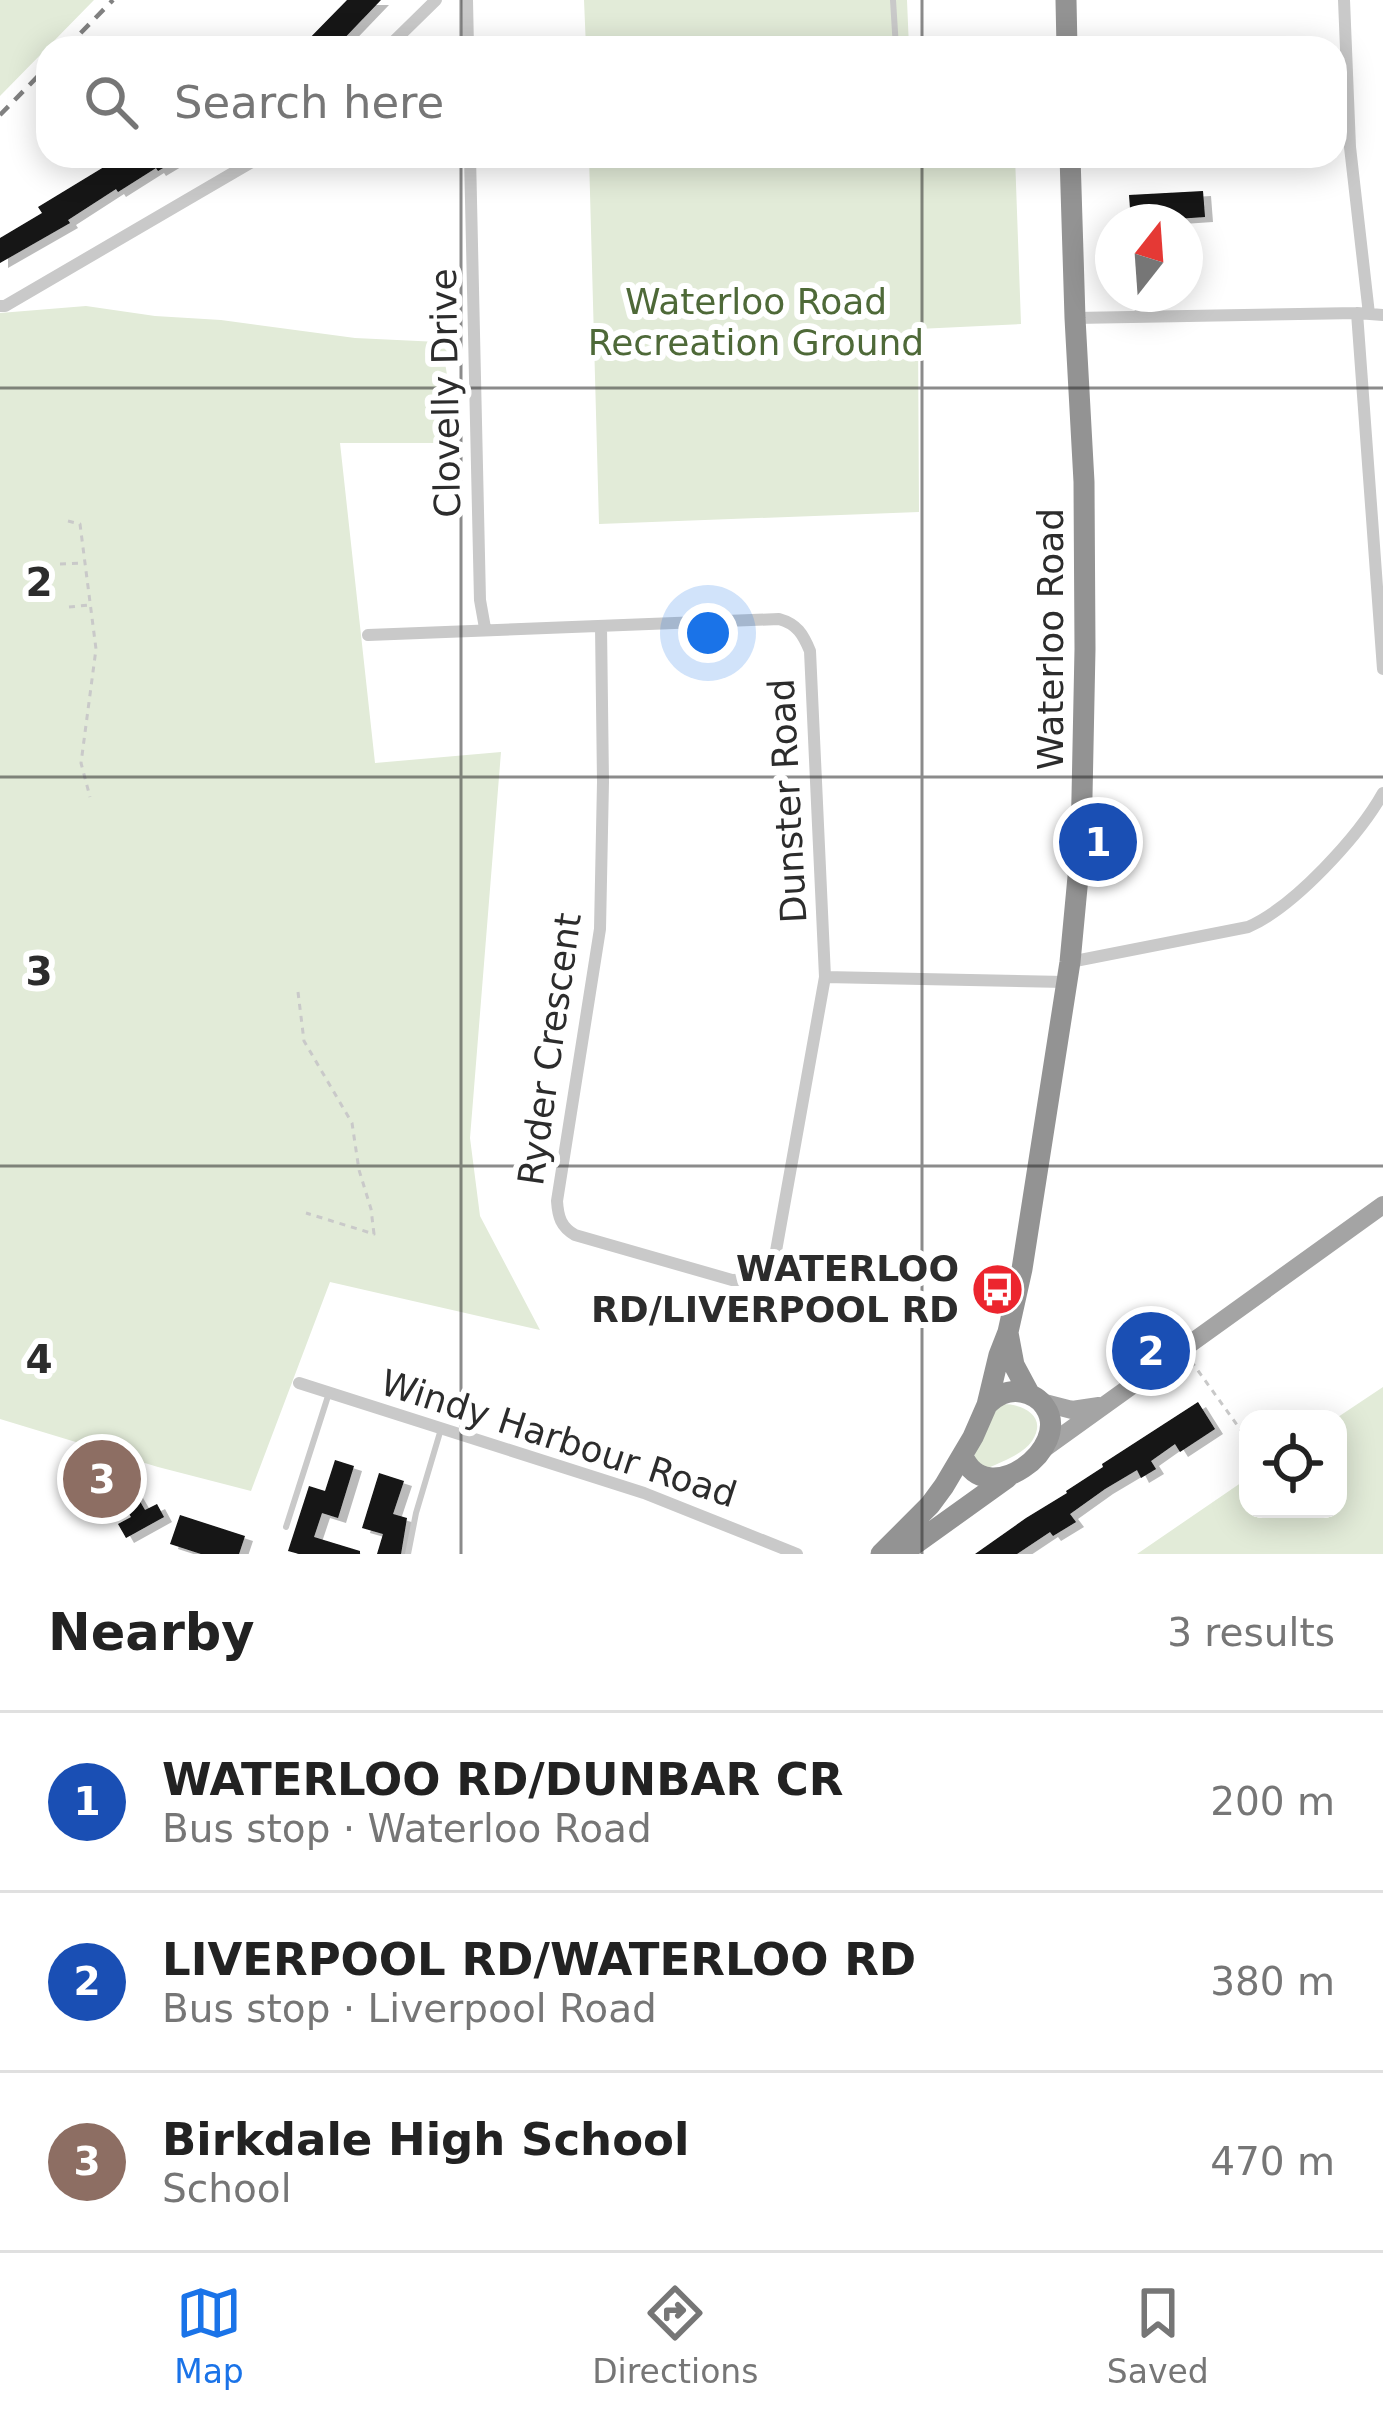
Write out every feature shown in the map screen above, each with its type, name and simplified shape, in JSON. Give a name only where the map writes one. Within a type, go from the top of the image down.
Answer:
[{"type":"highway","points":[[1066,0],[1067,36]]},
{"type":"highway","name":"Waterloo Road","points":[[987,1405],[1029,1228],[1068,972],[1081,845],[1084,482],[1070,168]]},
{"type":"highway","name":"Waterloo Road","points":[[1008,1332],[1014,1365],[1035,1398]]},
{"type":"highway","points":[[881,1554],[929,1505],[963,1456],[992,1399],[1008,1392],[1035,1398],[1051,1420],[1045,1448],[901,1554]]},
{"type":"highway","points":[[963,1456],[973,1472],[988,1479],[1017,1470]]},
{"type":"main road","points":[[1045,1448],[1383,1205]]},
{"type":"main road","points":[[1035,1398],[1072,1410],[1104,1405]]},
{"type":"street","points":[[399,36],[436,0]]},
{"type":"street","points":[[467,0],[468,36]]},
{"type":"street","points":[[1344,0],[1345,36]]},
{"type":"street","points":[[1347,74],[1350,147],[1370,314],[1383,669]]},
{"type":"street","points":[[0,306],[241,168]]},
{"type":"street","name":"Clovelly Drive","points":[[470,168],[480,600],[485,628]]},
{"type":"street","points":[[1075,318],[1370,314]]},
{"type":"street","name":"Dunster Road","points":[[368,635],[779,619],[792,623],[810,651],[825,976]]},
{"type":"street","name":"Ryder Crescent","points":[[601,626],[600,929],[557,1201],[558,1216],[566,1229],[733,1280],[750,1280],[767,1272],[776,1251],[825,976]]},
{"type":"street","points":[[825,976],[1068,972],[1248,927],[1280,911],[1370,816],[1383,793]]},
{"type":"street","name":"Windy Harbour Road","points":[[299,1383],[644,1493],[792,1553]]},
{"type":"lane","points":[[893,0],[895,36]]},
{"type":"lane","points":[[1138,312],[1138,317]]},
{"type":"lane","points":[[286,1527],[329,1393]]},
{"type":"lane","points":[[408,1554],[441,1429]]},
{"type":"path","points":[[68,521],[80,524],[96,649],[81,763],[90,797]]},
{"type":"path","points":[[60,564],[85,562]]},
{"type":"path","points":[[69,607],[90,605]]},
{"type":"path","points":[[298,992],[304,1041],[352,1123],[374,1234],[307,1213]]},
{"type":"path","points":[[1183,1350],[1239,1428]]},
{"type":"green space","points":[[0,0],[94,0],[59,36],[36,36],[36,59],[0,96]]},
{"type":"green space","points":[[584,0],[907,0],[908,36],[586,36]]},
{"type":"green space","name":"Waterloo Road Recreation Ground","points":[[589,168],[1015,168],[1021,324],[918,329],[919,512],[599,524]]},
{"type":"green space","points":[[86,306],[355,338],[439,342],[451,356],[444,357],[454,416],[450,417],[456,426],[447,443],[340,443],[375,763],[501,752],[470,1138],[480,1216],[540,1330],[330,1282],[251,1491],[0,1419],[0,313]]},
{"type":"green space","points":[[1383,1387],[1383,1554],[1137,1554],[1239,1484],[1239,1518],[1347,1518],[1347,1411]]},
{"type":"green space","points":[[1003,1404],[1031,1414],[1036,1433],[1023,1450],[988,1468],[974,1460],[975,1452],[987,1421]]},
{"type":"building","points":[[347,0],[381,0],[346,36],[312,36]]},
{"type":"building","points":[[102,168],[156,168],[0,263],[0,238],[42,213],[38,207]]},
{"type":"building","points":[[1203,191],[1205,217],[1203,204],[1130,204],[1129,195]]},
{"type":"building","points":[[1198,1402],[1215,1429],[1180,1452],[1175,1444],[1151,1461],[1156,1469],[1141,1478],[1137,1470],[1105,1489],[1070,1514],[1076,1522],[1053,1536],[1050,1532],[1017,1554],[975,1554],[1102,1464]]},
{"type":"building","points":[[335,1460],[354,1466],[338,1518],[322,1513],[314,1537],[360,1554],[288,1551],[309,1486],[325,1491]]},
{"type":"building","points":[[379,1473],[404,1481],[393,1514],[407,1518],[401,1554],[377,1554],[383,1534],[362,1528]]},
{"type":"building","points":[[128,1481],[145,1510],[157,1504],[164,1517],[126,1538],[118,1524],[131,1517],[114,1489]]},
{"type":"building","points":[[180,1515],[245,1536],[239,1554],[201,1554],[170,1544]]},
{"type":"railway","points":[[78,36],[113,0]]},
{"type":"railway","points":[[0,115],[36,78]]},
{"type":"place","name":"WATERLOO RD/DUNBAR CR","points":[[1098,842]]},
{"type":"place","name":"WATERLOO RD/LIVERPOOL RD","points":[[998,1289]]},
{"type":"place","name":"LIVERPOOL RD/WATERLOO RD","points":[[1151,1351]]},
{"type":"place","name":"Birkdale High School","points":[[102,1479]]}]
